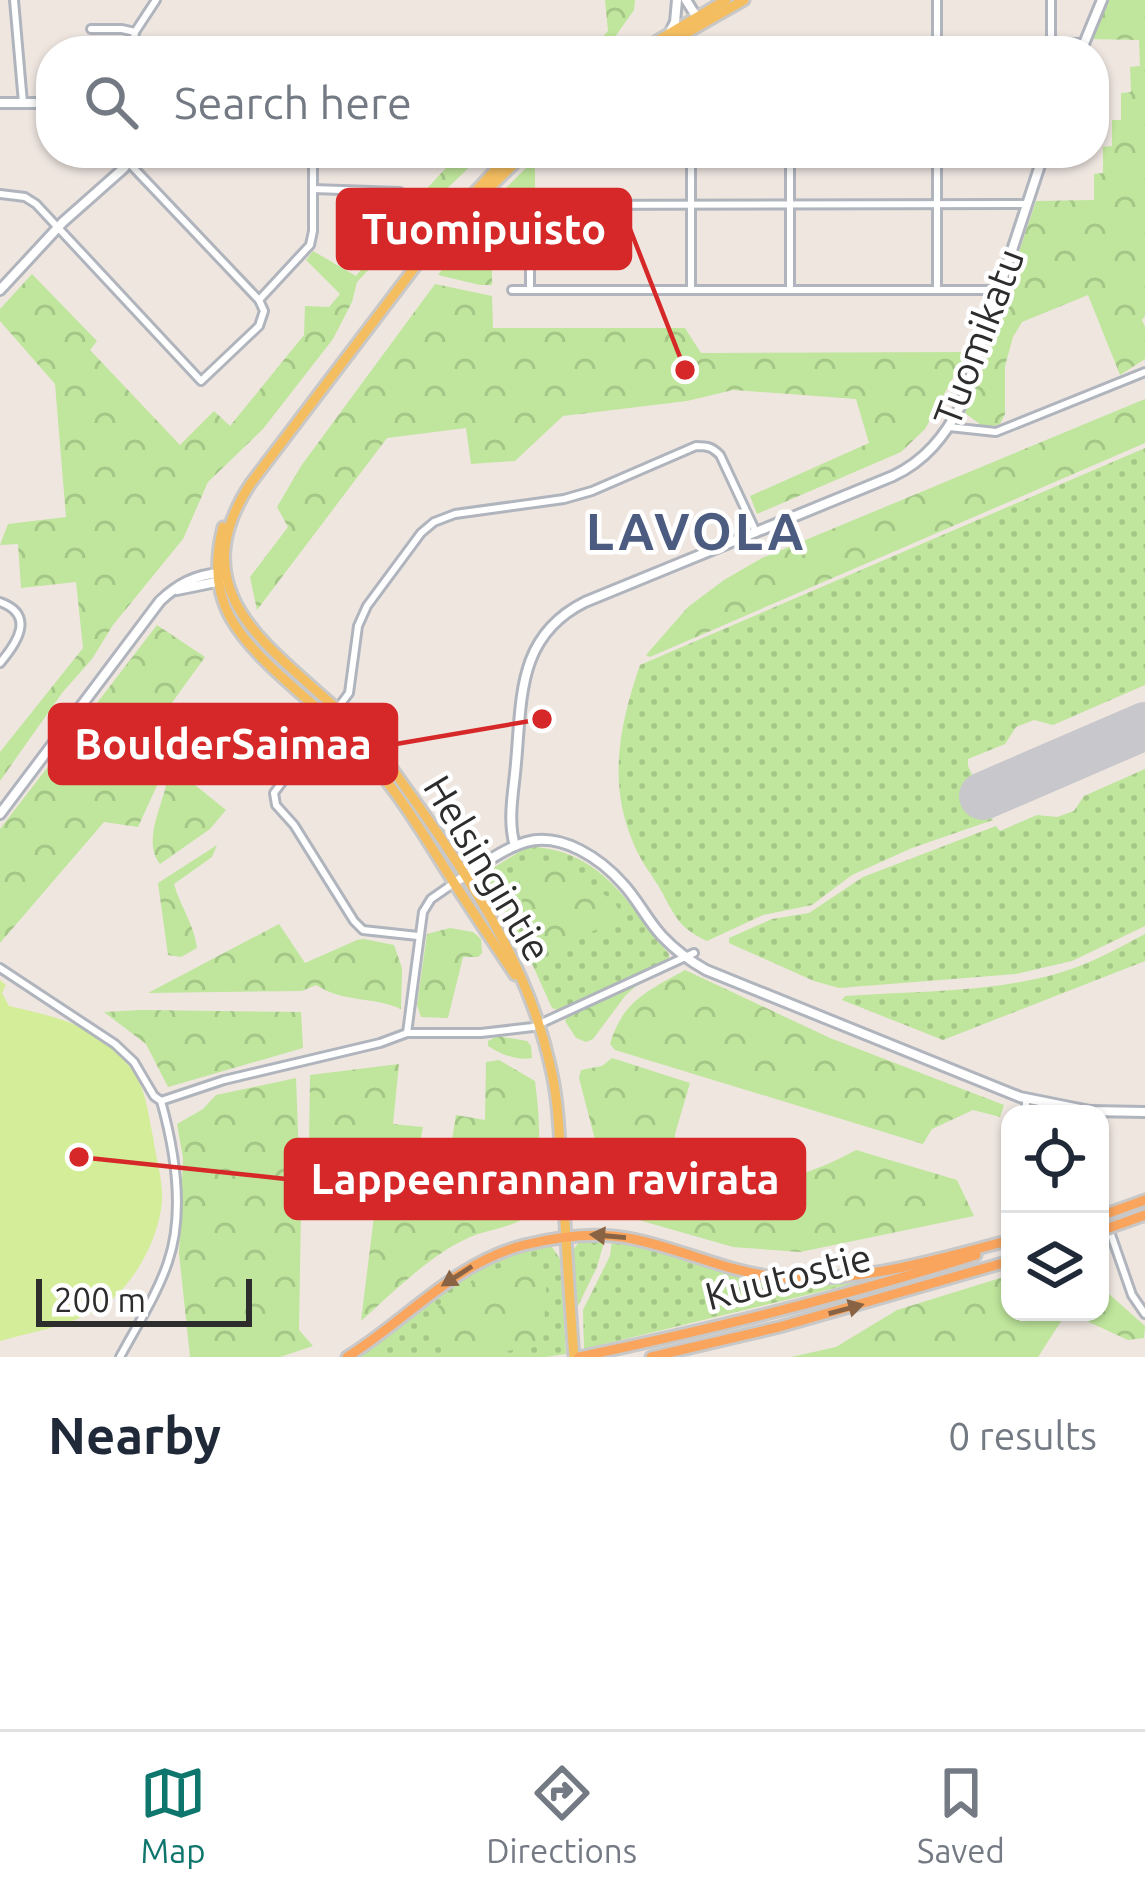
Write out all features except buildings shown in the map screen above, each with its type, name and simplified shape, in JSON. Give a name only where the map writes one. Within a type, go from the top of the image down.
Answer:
[{"type":"highway","points":[[1109,1213],[1145,1200]]},
{"type":"highway","points":[[1109,1228],[1145,1216]]},
{"type":"highway","points":[[347,1357],[483,1260],[566,1236],[632,1238],[741,1272],[802,1278],[905,1266],[1001,1244]]},
{"type":"highway","name":"Kuutostie","points":[[576,1357],[858,1290],[1001,1245]]},
{"type":"highway","name":"Kuutostie","points":[[651,1357],[779,1327],[1001,1264]]},
{"type":"highway","points":[[674,1357],[779,1327]]},
{"type":"main road","points":[[664,36],[726,0]]},
{"type":"main road","points":[[673,36],[703,12],[744,0]]},
{"type":"main road","points":[[221,577],[227,532],[251,483],[459,209],[498,168]]},
{"type":"main road","points":[[436,240],[510,168]]},
{"type":"main road","name":"Helsingintie","points":[[221,577],[251,629],[392,768],[507,945],[539,1024],[556,1093],[576,1357]]},
{"type":"main road","name":"Helsingintie","points":[[334,714],[393,788],[529,997]]},
{"type":"street","points":[[14,0],[23,103]]},
{"type":"street","points":[[134,36],[156,0]]},
{"type":"street","points":[[670,32],[682,0],[703,12]]},
{"type":"street","points":[[937,0],[937,36]]},
{"type":"street","points":[[1051,0],[1051,36]]},
{"type":"street","points":[[1087,36],[1102,0]]},
{"type":"street","points":[[91,29],[135,32]]},
{"type":"street","points":[[0,103],[36,103]]},
{"type":"street","points":[[0,290],[123,168]]},
{"type":"street","points":[[0,194],[25,197],[36,204],[201,381],[259,326],[264,311],[260,300],[133,168]]},
{"type":"street","points":[[260,300],[310,245],[313,168]]},
{"type":"street","points":[[691,168],[691,290]]},
{"type":"street","points":[[790,168],[790,290]]},
{"type":"street","points":[[937,168],[937,290]]},
{"type":"street","name":"Tuomikatu","points":[[514,846],[511,819],[525,674],[548,628],[585,602],[920,460],[949,427],[972,372],[1040,168]]},
{"type":"street","points":[[313,189],[400,192]]},
{"type":"street","points":[[530,290],[530,205],[1027,204]]},
{"type":"street","points":[[512,290],[998,290]]},
{"type":"street","points":[[949,427],[996,432],[1145,372]]},
{"type":"street","points":[[418,936],[363,930],[276,805],[274,793],[350,688],[356,636],[367,606],[421,533],[455,514],[564,500],[696,446],[712,448],[720,455],[756,532]]},
{"type":"street","points":[[0,814],[160,601],[186,580],[221,577]]},
{"type":"street","points":[[0,602],[14,609],[21,633],[0,663]]},
{"type":"street","points":[[407,1033],[418,936],[427,905],[514,846],[530,840],[556,841],[589,855],[623,884],[661,935],[736,983],[1026,1099],[1090,1111],[1145,1112]]},
{"type":"street","points":[[161,1101],[407,1033],[517,1031],[689,955]]},
{"type":"street","points":[[0,968],[115,1044],[161,1101],[174,1158],[175,1238],[167,1265],[120,1357]]},
{"type":"street","points":[[1026,1099],[1026,1105]]},
{"type":"street","points":[[1103,1213],[1132,1295],[1145,1314]]},
{"type":"green space","points":[[605,0],[635,0],[634,10],[616,36],[603,36],[608,31]]},
{"type":"green space","points":[[1106,0],[1145,0],[1145,359],[1120,375],[1088,295],[1022,322],[1005,366],[1005,414],[1000,424],[985,428],[965,413],[1036,201],[1094,200],[1094,174],[1109,168],[1112,120],[1121,120],[1121,93],[1131,92],[1130,67],[1140,66],[1139,40],[1088,36]]},
{"type":"green space","points":[[468,168],[357,282],[333,339],[263,429],[208,482],[183,539],[113,625],[0,781],[0,752],[83,648],[76,582],[21,588],[18,544],[0,545],[8,524],[66,517],[55,384],[0,321],[0,309],[32,274],[97,341],[90,350],[180,445],[214,411],[230,426],[304,335],[305,306],[329,307],[340,294],[306,260],[313,251],[356,276],[445,169]]},
{"type":"green space","points":[[526,168],[535,168],[535,199],[524,199],[524,214],[492,215],[492,285],[438,275],[493,201]]},
{"type":"green space","points":[[435,284],[492,296],[493,328],[685,328],[701,353],[967,352],[925,429],[901,452],[757,514],[750,496],[869,443],[856,399],[733,390],[687,401],[563,416],[515,461],[471,464],[466,428],[387,438],[257,610],[250,577],[288,527],[277,507],[301,466]]},
{"type":"green space","points":[[1145,399],[1145,443],[646,655],[688,607],[762,558]]},
{"type":"green space","points":[[1145,448],[1145,685],[1053,725],[1034,720],[1016,727],[1005,744],[968,759],[993,820],[852,875],[812,905],[763,915],[707,941],[683,925],[637,852],[621,801],[622,733],[640,665]]},
{"type":"green space","points":[[157,625],[205,657],[143,743],[226,810],[210,829],[160,864],[153,836],[166,786],[160,779],[138,827],[104,822],[0,943],[0,829]]},
{"type":"green space","points":[[1145,769],[1145,926],[1072,961],[1016,974],[839,988],[729,943],[729,938],[772,919],[809,913],[863,877],[996,826],[1000,831],[1037,815],[1057,817],[1074,811],[1084,796]]},
{"type":"green space","points":[[217,845],[212,857],[174,884],[197,948],[181,957],[168,955],[158,883]]},
{"type":"green space","points":[[536,847],[559,851],[597,871],[627,901],[669,960],[558,1010],[552,1008],[490,884],[493,868]]},
{"type":"green space","points":[[529,858],[561,866],[614,901],[623,918],[540,954],[524,915],[518,868]]},
{"type":"green space","points":[[279,924],[305,963],[357,940],[394,945],[402,968],[401,1009],[337,995],[316,985],[302,991],[148,993]]},
{"type":"green space","points":[[450,928],[473,932],[481,939],[482,953],[463,957],[448,1018],[421,1017],[417,1005],[427,934]]},
{"type":"green space","points":[[1145,934],[1145,961],[943,1040],[842,1000],[845,996],[1033,980],[1082,965]]},
{"type":"green space","points":[[668,970],[625,996],[593,1039],[576,1038],[565,1021],[568,1015]]},
{"type":"green space","points":[[685,970],[830,1038],[1004,1105],[1000,1117],[973,1110],[932,1129],[923,1144],[615,1050],[610,1044],[615,1029],[648,991]]},
{"type":"green space","points":[[0,980],[6,985],[2,993],[9,1006],[90,1032],[130,1067],[146,1100],[162,1193],[149,1247],[132,1277],[110,1301],[74,1320],[0,1341]]},
{"type":"green space","points":[[104,1012],[301,1012],[303,1048],[168,1087],[146,1044]]},
{"type":"green space","points":[[497,1036],[527,1041],[532,1058],[509,1056],[488,1046]]},
{"type":"green space","points":[[612,1058],[690,1083],[675,1134],[675,1151],[766,1178],[806,1172],[856,1150],[957,1180],[974,1216],[800,1252],[733,1247],[614,1213],[579,1078],[581,1070],[602,1066]]},
{"type":"green space","points":[[499,1060],[535,1081],[539,1149],[528,1216],[452,1246],[361,1321],[383,1144],[309,1146],[310,1075],[399,1064],[393,1124],[423,1127],[418,1152],[449,1158],[456,1115],[485,1120],[486,1062]]},
{"type":"green space","points":[[296,1078],[299,1330],[313,1346],[280,1357],[190,1357],[179,1253],[183,1158],[177,1124],[216,1095]]},
{"type":"green space","points":[[605,1239],[576,1310],[573,1250],[580,1241]]},
{"type":"green space","points":[[612,1240],[744,1278],[860,1282],[584,1349],[583,1310],[610,1256]]},
{"type":"green space","points":[[552,1247],[560,1259],[566,1354],[357,1357],[467,1276],[516,1253]]},
{"type":"green space","points":[[529,1257],[541,1266],[545,1279],[546,1308],[538,1344],[483,1357],[445,1355],[428,1325],[443,1301],[470,1282]]},
{"type":"green space","points":[[1001,1278],[1001,1321],[1061,1321],[1038,1357],[791,1357],[836,1347],[897,1310]]},
{"type":"green space","points":[[1109,1294],[1145,1326],[1144,1338],[1128,1340],[1087,1321],[1109,1321]]},
{"type":"runway","points":[[983,796],[1145,726]]},
{"type":"place","name":"Tuomipuisto","points":[[685,370]]},
{"type":"place","name":"BoulderSaimaa","points":[[542,719]]},
{"type":"place","name":"Lappeenrannan ravirata","points":[[79,1157]]},
{"type":"district","name":"LAVOLA","points":[[696,531]]}]
